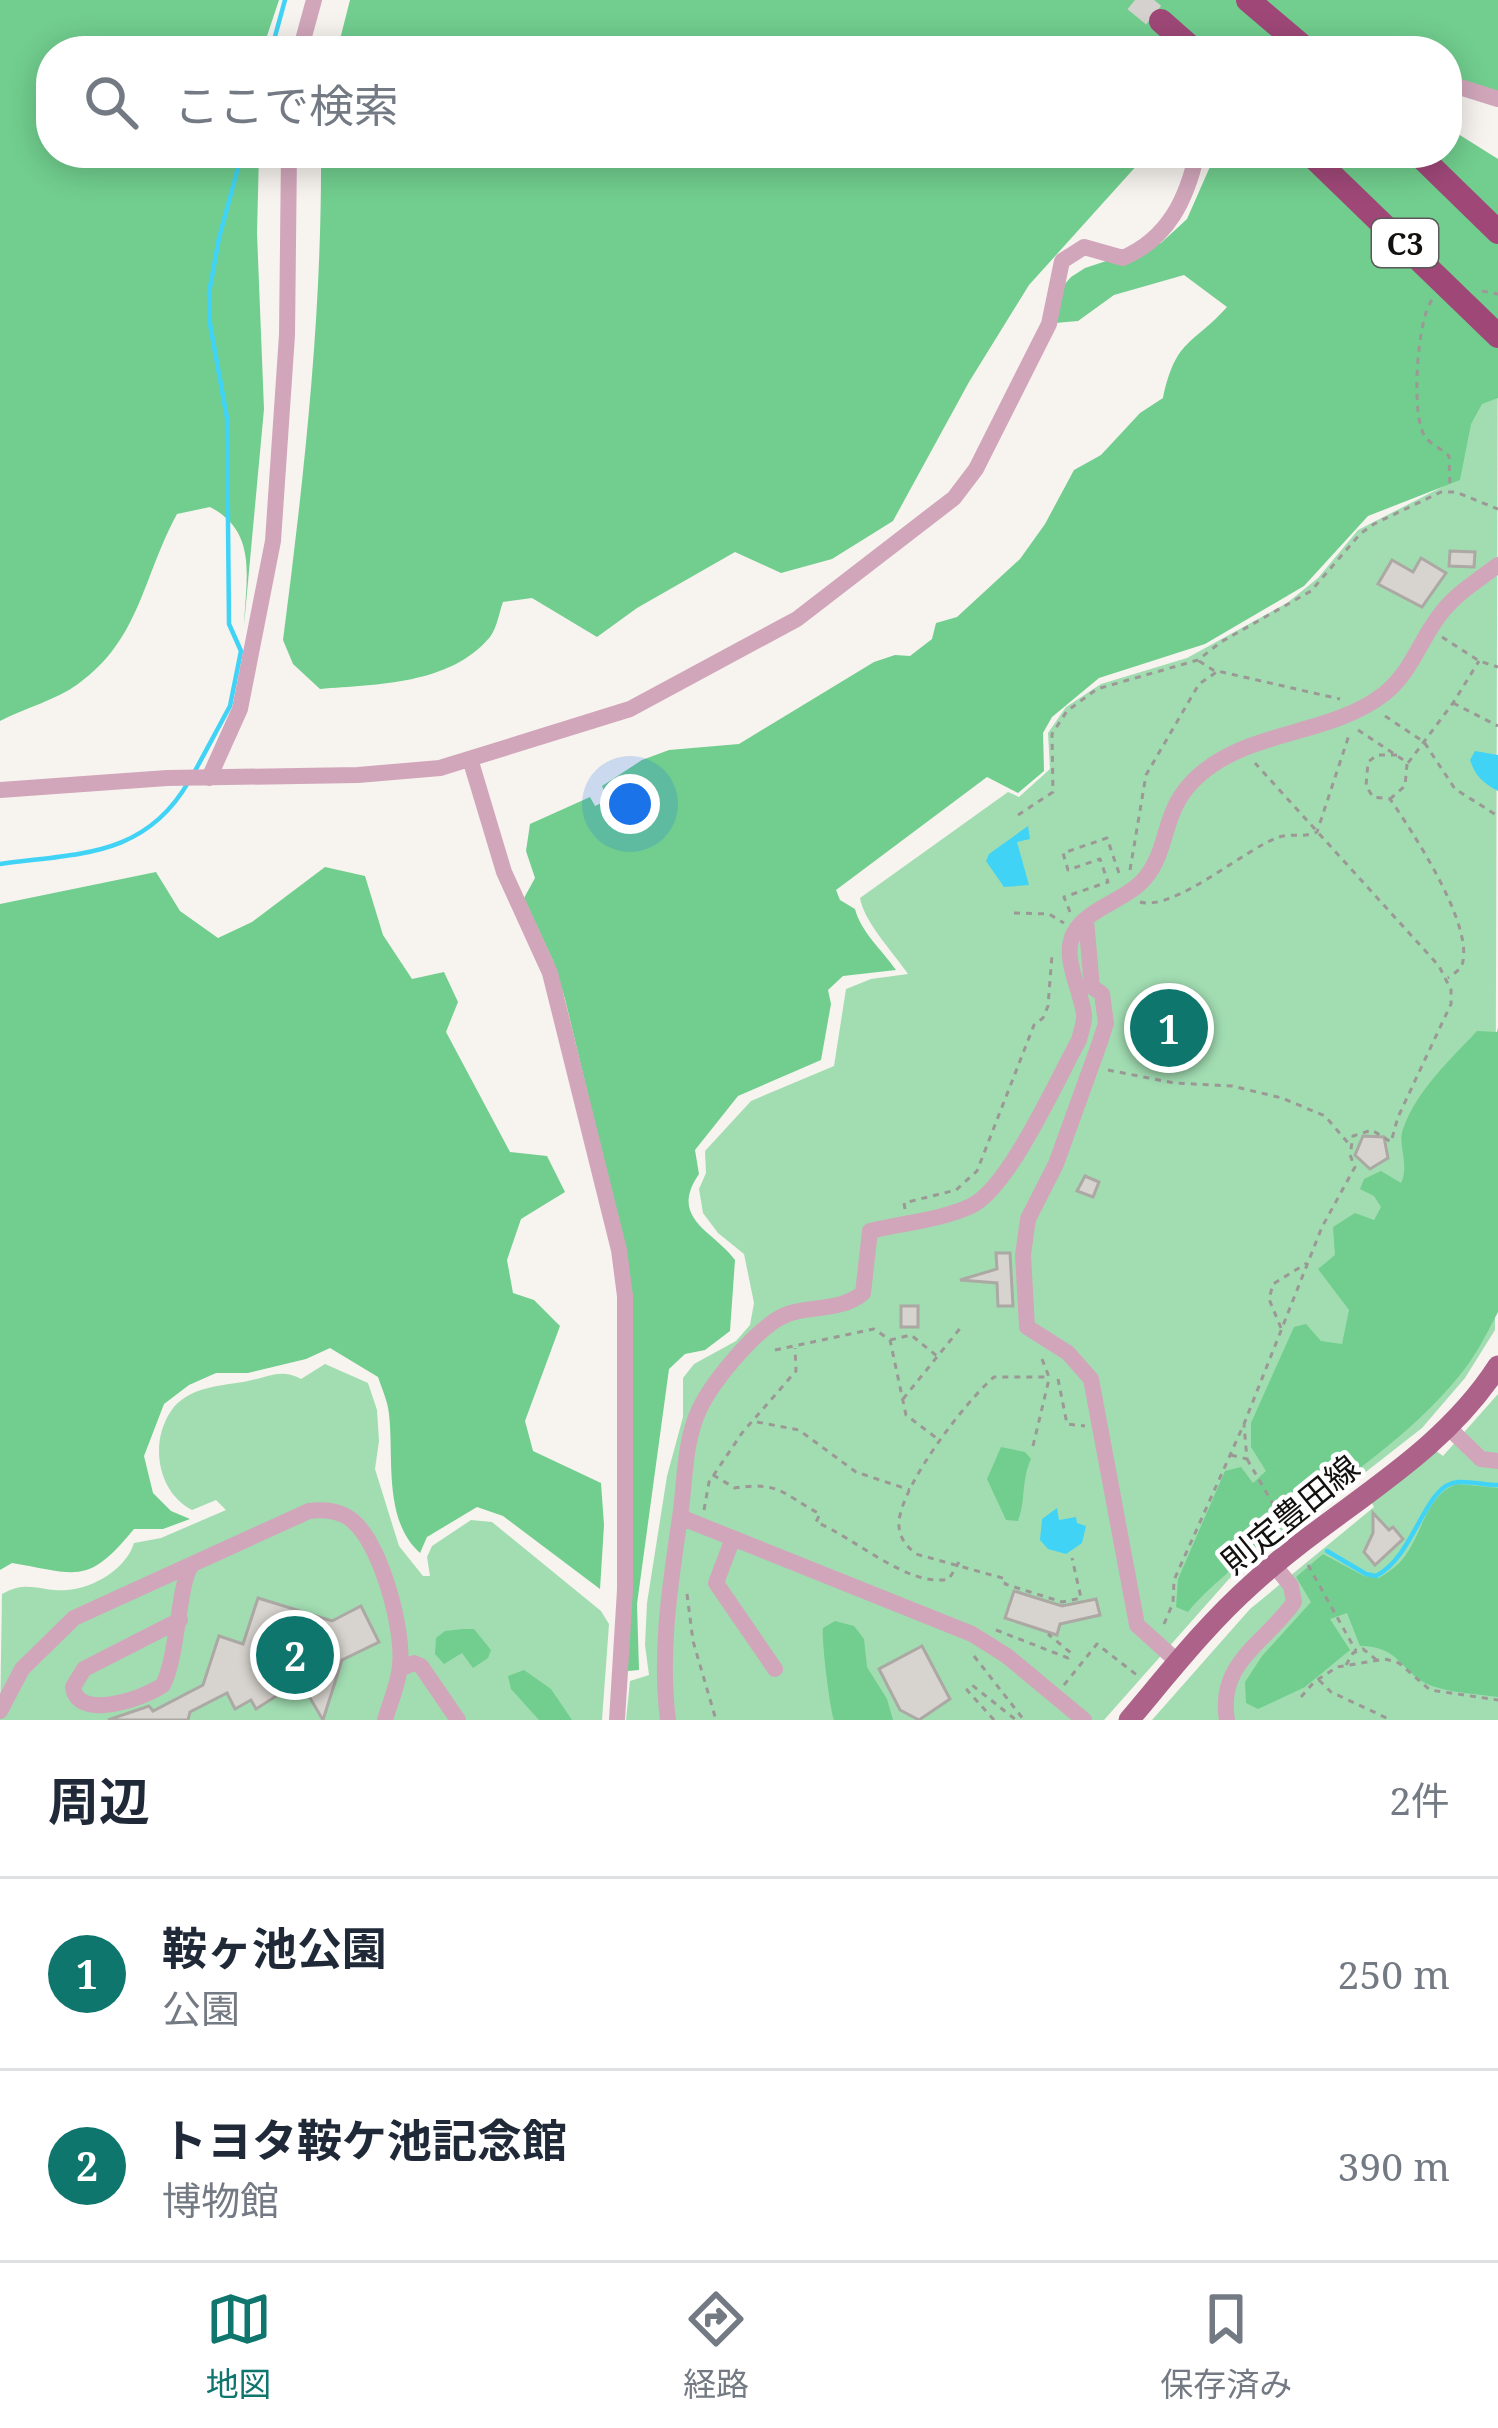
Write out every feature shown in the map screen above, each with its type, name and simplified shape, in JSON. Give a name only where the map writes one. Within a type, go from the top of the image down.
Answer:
[{"type":"highway","points":[[1248,0],[1290,36]]},
{"type":"highway","points":[[1161,21],[1178,36]]},
{"type":"highway","name":"C3","points":[[1324,168],[1498,336]]},
{"type":"highway","name":"C3","points":[[1433,168],[1498,232]]},
{"type":"main road","name":"則定豊田線","points":[[1129,1720],[1220,1615],[1274,1565],[1406,1465],[1449,1427],[1496,1373]]},
{"type":"street","points":[[304,36],[314,0]]},
{"type":"street","points":[[1462,88],[1498,99]]},
{"type":"street","points":[[205,778],[240,709],[273,542],[287,335],[289,168]]},
{"type":"street","points":[[0,790],[440,768],[631,710],[797,619],[954,498],[968,482],[1049,324],[1061,260],[1084,248],[1124,258],[1155,238],[1184,202],[1193,168]]},
{"type":"street","points":[[668,1720],[662,1668],[669,1580],[690,1439],[714,1384],[779,1317],[851,1303],[862,1293],[870,1232],[973,1205],[991,1192],[1079,1040],[1085,1019],[1070,949],[1075,929],[1148,876],[1175,802],[1214,763],[1242,748],[1371,704],[1408,670],[1430,629],[1459,593],[1498,566]]},
{"type":"street","points":[[471,762],[504,872],[550,973],[619,1250],[625,1296],[625,1590],[617,1720]]},
{"type":"street","points":[[1075,929],[1092,987],[1102,994],[1106,1023],[1056,1164],[1028,1219],[1023,1255],[1027,1328],[1068,1353],[1091,1379],[1134,1615],[1142,1632],[1178,1662]]},
{"type":"street","points":[[1449,1427],[1481,1459],[1498,1462]]},
{"type":"street","points":[[0,1711],[22,1669],[74,1618],[309,1511],[324,1510],[356,1523],[380,1567],[401,1635],[400,1669],[385,1720]]},
{"type":"street","points":[[680,1517],[975,1636],[1084,1720]]},
{"type":"street","points":[[733,1538],[716,1583],[775,1669]]},
{"type":"street","points":[[180,1620],[84,1669],[73,1687],[78,1705],[93,1715],[104,1714],[163,1685],[177,1643],[180,1620],[182,1577],[202,1558]]},
{"type":"street","points":[[1227,1720],[1227,1686],[1239,1661],[1294,1603],[1292,1586],[1274,1565]]},
{"type":"street","points":[[400,1669],[414,1663],[421,1666],[458,1720]]},
{"type":"path","points":[[1471,289],[1498,295]]},
{"type":"path","points":[[1444,294],[1428,303],[1425,312],[1414,392],[1423,433],[1449,456],[1450,490]]},
{"type":"path","points":[[1018,815],[1056,786],[1052,734],[1067,711],[1096,689],[1198,660],[1221,642],[1300,599],[1374,524],[1450,490],[1498,509]]},
{"type":"path","points":[[1430,629],[1479,661],[1498,667]]},
{"type":"path","points":[[1198,660],[1218,671],[1341,699],[1350,712]]},
{"type":"path","points":[[1397,755],[1377,755],[1366,767],[1369,792],[1377,799],[1390,800],[1405,786],[1408,763],[1479,661]]},
{"type":"path","points":[[1131,892],[1129,877],[1146,776],[1199,684],[1218,671]]},
{"type":"path","points":[[1454,703],[1498,726]]},
{"type":"path","points":[[1371,704],[1424,742],[1455,790],[1498,816]]},
{"type":"path","points":[[1317,832],[1350,732],[1347,723],[1408,763]]},
{"type":"path","points":[[1242,748],[1447,979],[1450,1004],[1398,1117],[1394,1138],[1391,1142],[1377,1131],[1365,1130],[1353,1136],[1350,1145]]},
{"type":"path","points":[[1390,800],[1441,880],[1456,920],[1462,964],[1447,979]]},
{"type":"path","points":[[1075,929],[1064,897],[1108,882],[1100,859],[1069,870],[1063,853],[1107,838],[1131,892],[1143,903],[1162,902],[1276,838],[1317,832]]},
{"type":"path","points":[[1014,913],[1049,914],[1075,929]]},
{"type":"path","points":[[908,1222],[904,1203],[956,1190],[977,1172],[1034,1025],[1048,1006],[1053,945]]},
{"type":"path","points":[[1089,1066],[1174,1084],[1232,1086],[1282,1098],[1332,1121],[1350,1145],[1354,1167],[1308,1262],[1244,1424],[1174,1580],[1170,1614],[1153,1641]]},
{"type":"path","points":[[1282,1329],[1270,1299],[1273,1284],[1308,1262]]},
{"type":"path","points":[[903,1399],[962,1326]]},
{"type":"path","points":[[775,1350],[874,1329],[890,1340],[906,1415],[939,1441]]},
{"type":"path","points":[[890,1340],[911,1334],[938,1357]]},
{"type":"path","points":[[1034,1446],[1049,1379],[1038,1334]]},
{"type":"path","points":[[702,1526],[713,1475],[796,1371],[795,1346]]},
{"type":"path","points":[[1072,1558],[1081,1598],[1062,1603],[1005,1584],[1006,1579],[924,1558],[904,1544],[899,1521],[939,1441],[994,1377],[1058,1379],[1067,1424],[1085,1426]]},
{"type":"path","points":[[755,1422],[799,1430],[856,1472],[912,1490]]},
{"type":"path","points":[[1229,1455],[1247,1459],[1244,1424]]},
{"type":"path","points":[[713,1475],[735,1488],[774,1486],[820,1514],[816,1522],[916,1576],[940,1581],[955,1574],[958,1564]]},
{"type":"path","points":[[685,1576],[694,1641],[716,1720]]},
{"type":"path","points":[[1024,1720],[966,1648],[980,1627],[1000,1630],[1068,1658],[1071,1653],[1048,1634]]},
{"type":"path","points":[[1352,1642],[1356,1651]]},
{"type":"path","points":[[1059,1699],[1097,1644],[1144,1681]]},
{"type":"path","points":[[1346,1666],[1363,1649],[1378,1661]]},
{"type":"path","points":[[1300,1697],[1318,1679],[1346,1666],[1391,1659],[1430,1690],[1498,1700]]},
{"type":"path","points":[[1318,1679],[1331,1692],[1391,1720]]},
{"type":"path","points":[[994,1720],[968,1690],[972,1685],[1016,1720]]},
{"type":"green space","points":[[0,0],[279,0],[267,36],[36,36],[36,168],[259,168],[264,409],[244,625],[246,558],[236,529],[210,507],[177,514],[128,627],[99,667],[69,690],[0,721]]},
{"type":"green space","points":[[350,0],[1498,0],[1498,96],[1462,90],[1462,36],[341,36]]},
{"type":"green space","points":[[1462,136],[1498,159],[1498,398],[1482,404],[1471,424],[1460,480],[1368,516],[1304,586],[1205,644],[1099,678],[1052,717],[1043,733],[1044,771],[1018,793],[987,777],[836,890],[840,900],[855,909],[896,970],[843,976],[828,990],[831,1004],[821,1060],[738,1096],[695,1150],[699,1174],[691,1189],[691,1213],[735,1260],[730,1331],[705,1350],[685,1354],[669,1369],[637,1604],[639,1670],[628,1671],[627,1257],[565,999],[524,898],[535,878],[526,851],[530,824],[590,797],[595,806],[608,800],[602,786],[642,760],[669,750],[739,744],[874,662],[910,656],[932,639],[936,623],[957,617],[1020,559],[1074,470],[1101,455],[1140,413],[1163,398],[1180,353],[1227,307],[1184,275],[1114,295],[1078,321],[1055,323],[1063,286],[1085,268],[1161,243],[1187,219],[1209,168],[1462,168]]},
{"type":"green space","points":[[321,168],[1134,168],[1029,285],[893,521],[832,559],[781,573],[735,552],[637,608],[597,637],[532,598],[503,602],[490,637],[455,665],[411,679],[320,689],[293,664],[283,640],[310,397]]},
{"type":"green space","points":[[1498,283],[1495,1330],[1465,1378],[1422,1428],[1229,1579],[1104,1720],[626,1720],[630,1681],[649,1675],[647,1603],[667,1476],[683,1417],[683,1378],[694,1364],[736,1341],[750,1325],[754,1303],[744,1254],[703,1213],[699,1189],[706,1173],[705,1151],[751,1101],[834,1066],[846,989],[871,979],[908,974],[873,927],[860,898],[1008,792],[1019,797],[1050,769],[1048,733],[1066,707],[1101,684],[1187,658],[1287,603],[1318,578],[1358,530],[1444,486]]},
{"type":"green space","points":[[325,867],[365,876],[383,935],[412,979],[444,972],[458,1002],[446,1032],[510,1152],[547,1156],[565,1192],[521,1219],[507,1260],[513,1293],[534,1300],[560,1326],[525,1421],[533,1451],[601,1483],[600,1589],[503,1516],[477,1507],[427,1537],[420,1553],[400,1524],[395,1506],[388,1409],[378,1377],[330,1348],[248,1373],[216,1373],[164,1404],[144,1456],[153,1493],[171,1511],[190,1519],[163,1529],[134,1529],[92,1568],[67,1572],[12,1563],[0,1570],[0,904],[156,872],[180,911],[218,938],[252,922]]},
{"type":"green space","points":[[1498,1028],[1498,1312],[1485,1336],[1460,1375],[1409,1428],[1262,1543],[1188,1612],[1176,1607],[1178,1579],[1225,1471],[1241,1467],[1253,1483],[1266,1471],[1251,1447],[1251,1423],[1294,1327],[1306,1324],[1321,1341],[1342,1344],[1349,1310],[1318,1269],[1335,1255],[1333,1227],[1355,1213],[1374,1220],[1381,1207],[1374,1196],[1360,1189],[1364,1179],[1381,1171],[1401,1183],[1402,1135],[1417,1101],[1477,1031],[1497,1032]]},
{"type":"green space","points":[[325,1364],[368,1383],[377,1410],[375,1469],[399,1546],[423,1576],[430,1576],[427,1557],[432,1546],[471,1520],[492,1522],[601,1611],[609,1624],[602,1720],[0,1720],[2,1594],[19,1587],[67,1590],[88,1585],[116,1569],[134,1543],[161,1538],[226,1510],[216,1500],[192,1510],[171,1492],[159,1452],[171,1411],[187,1396],[206,1388],[281,1374],[301,1379]]},
{"type":"green space","points":[[1498,1394],[1498,1720],[1152,1720],[1250,1609],[1435,1450],[1443,1456]]},
{"type":"green space","points":[[1001,1447],[1025,1452],[1031,1459],[1018,1521],[1006,1520],[987,1479]]},
{"type":"green space","points":[[1457,1484],[1498,1488],[1498,1697],[1422,1681],[1385,1651],[1360,1646],[1347,1613],[1330,1619],[1350,1650],[1305,1687],[1258,1709],[1246,1703],[1245,1682],[1311,1602],[1296,1577],[1323,1554],[1364,1576],[1379,1578],[1402,1560],[1438,1497]]},
{"type":"green space","points":[[835,1621],[854,1626],[864,1639],[867,1667],[887,1699],[893,1720],[834,1720],[823,1628]]},
{"type":"green space","points":[[474,1629],[491,1650],[473,1668],[462,1653],[444,1664],[435,1654],[436,1638],[445,1631]]},
{"type":"green space","points":[[524,1670],[551,1689],[572,1720],[539,1720],[511,1689],[508,1676]]},
{"type":"water","points":[[1475,751],[1498,755],[1498,791],[1474,770],[1470,760]]},
{"type":"water","points":[[1028,826],[1030,839],[1017,842],[1029,885],[1004,887],[986,861]]},
{"type":"water","points":[[1057,1508],[1059,1520],[1076,1517],[1077,1523],[1086,1526],[1082,1543],[1066,1554],[1048,1549],[1040,1540],[1042,1519]]},
{"type":"building","points":[[1450,551],[1475,552],[1474,567],[1449,566]]},
{"type":"building","points":[[1421,558],[1446,573],[1422,607],[1378,584],[1392,560],[1413,572]]},
{"type":"building","points":[[1363,1136],[1384,1137],[1388,1158],[1370,1169],[1355,1155]]},
{"type":"building","points":[[1085,1176],[1099,1182],[1093,1197],[1077,1191]]},
{"type":"building","points":[[996,1253],[1010,1253],[1013,1306],[998,1306],[997,1283],[960,1280],[997,1269]]},
{"type":"building","points":[[901,1306],[918,1306],[918,1327],[901,1327]]},
{"type":"building","points":[[1373,1513],[1403,1539],[1375,1565],[1364,1552],[1373,1533]]},
{"type":"building","points":[[1014,1591],[1062,1606],[1096,1599],[1100,1615],[1060,1624],[1057,1635],[1005,1618]]},
{"type":"building","points":[[258,1598],[332,1621],[361,1606],[379,1642],[342,1660],[323,1720],[300,1681],[256,1709],[251,1700],[235,1709],[227,1693],[190,1712],[188,1720],[108,1720],[149,1706],[153,1711],[203,1685],[219,1636],[243,1644]]},
{"type":"building","points":[[922,1646],[950,1699],[919,1720],[900,1710],[879,1669]]},
{"type":"waterway","points":[[275,36],[285,0]]},
{"type":"waterway","points":[[195,771],[230,706],[241,651],[229,624],[227,418],[209,293],[238,168]]},
{"type":"waterway","points":[[0,864],[82,853],[130,838],[152,825],[189,781]]},
{"type":"waterway","points":[[1327,1551],[1376,1576],[1401,1553],[1446,1486],[1458,1482],[1498,1485]]},
{"type":"tunnel","points":[[1135,0],[1161,21]]},
{"type":"place","name":"鞍ヶ池公園","points":[[1169,1028]]},
{"type":"place","name":"トヨタ鞍ケ池記念館","points":[[295,1655]]}]
